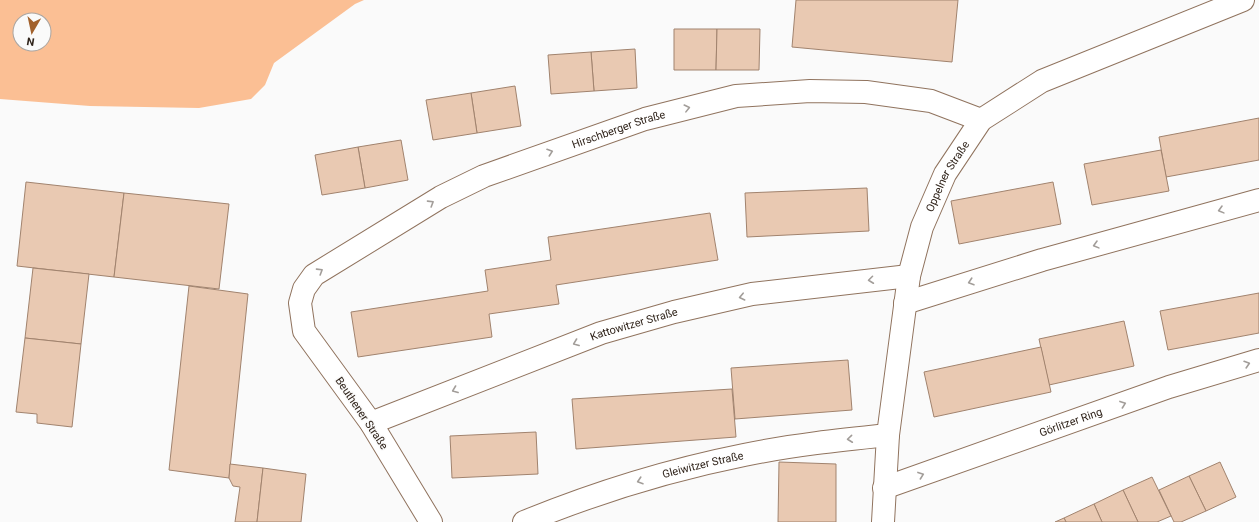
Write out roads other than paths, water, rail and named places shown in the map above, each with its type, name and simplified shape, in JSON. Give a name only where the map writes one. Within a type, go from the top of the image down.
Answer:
[{"type":"street","name":"Oppelner Straße","points":[[883,522],[888,435],[909,276],[922,227],[946,174],[981,120],[1042,81],[1243,0]]},
{"type":"street","name":"Hirschberger Straße","points":[[300,302],[304,289],[314,275],[441,197],[484,176],[645,119],[736,96],[810,91],[866,92],[931,101],[981,120]]},
{"type":"street","points":[[905,303],[1042,260],[1259,200]]},
{"type":"street","name":"Kattowitzer Straße","points":[[371,424],[601,333],[674,312],[752,294],[909,276]]},
{"type":"street","name":"Beuthener Straße","points":[[300,302],[304,331],[371,424],[431,522]]},
{"type":"street","name":"Görlitzer Ring","points":[[884,488],[1169,387],[1259,360]]},
{"type":"street","name":"Gleiwitzer Straße","points":[[524,522],[557,509],[667,472],[745,454],[888,435]]}]
